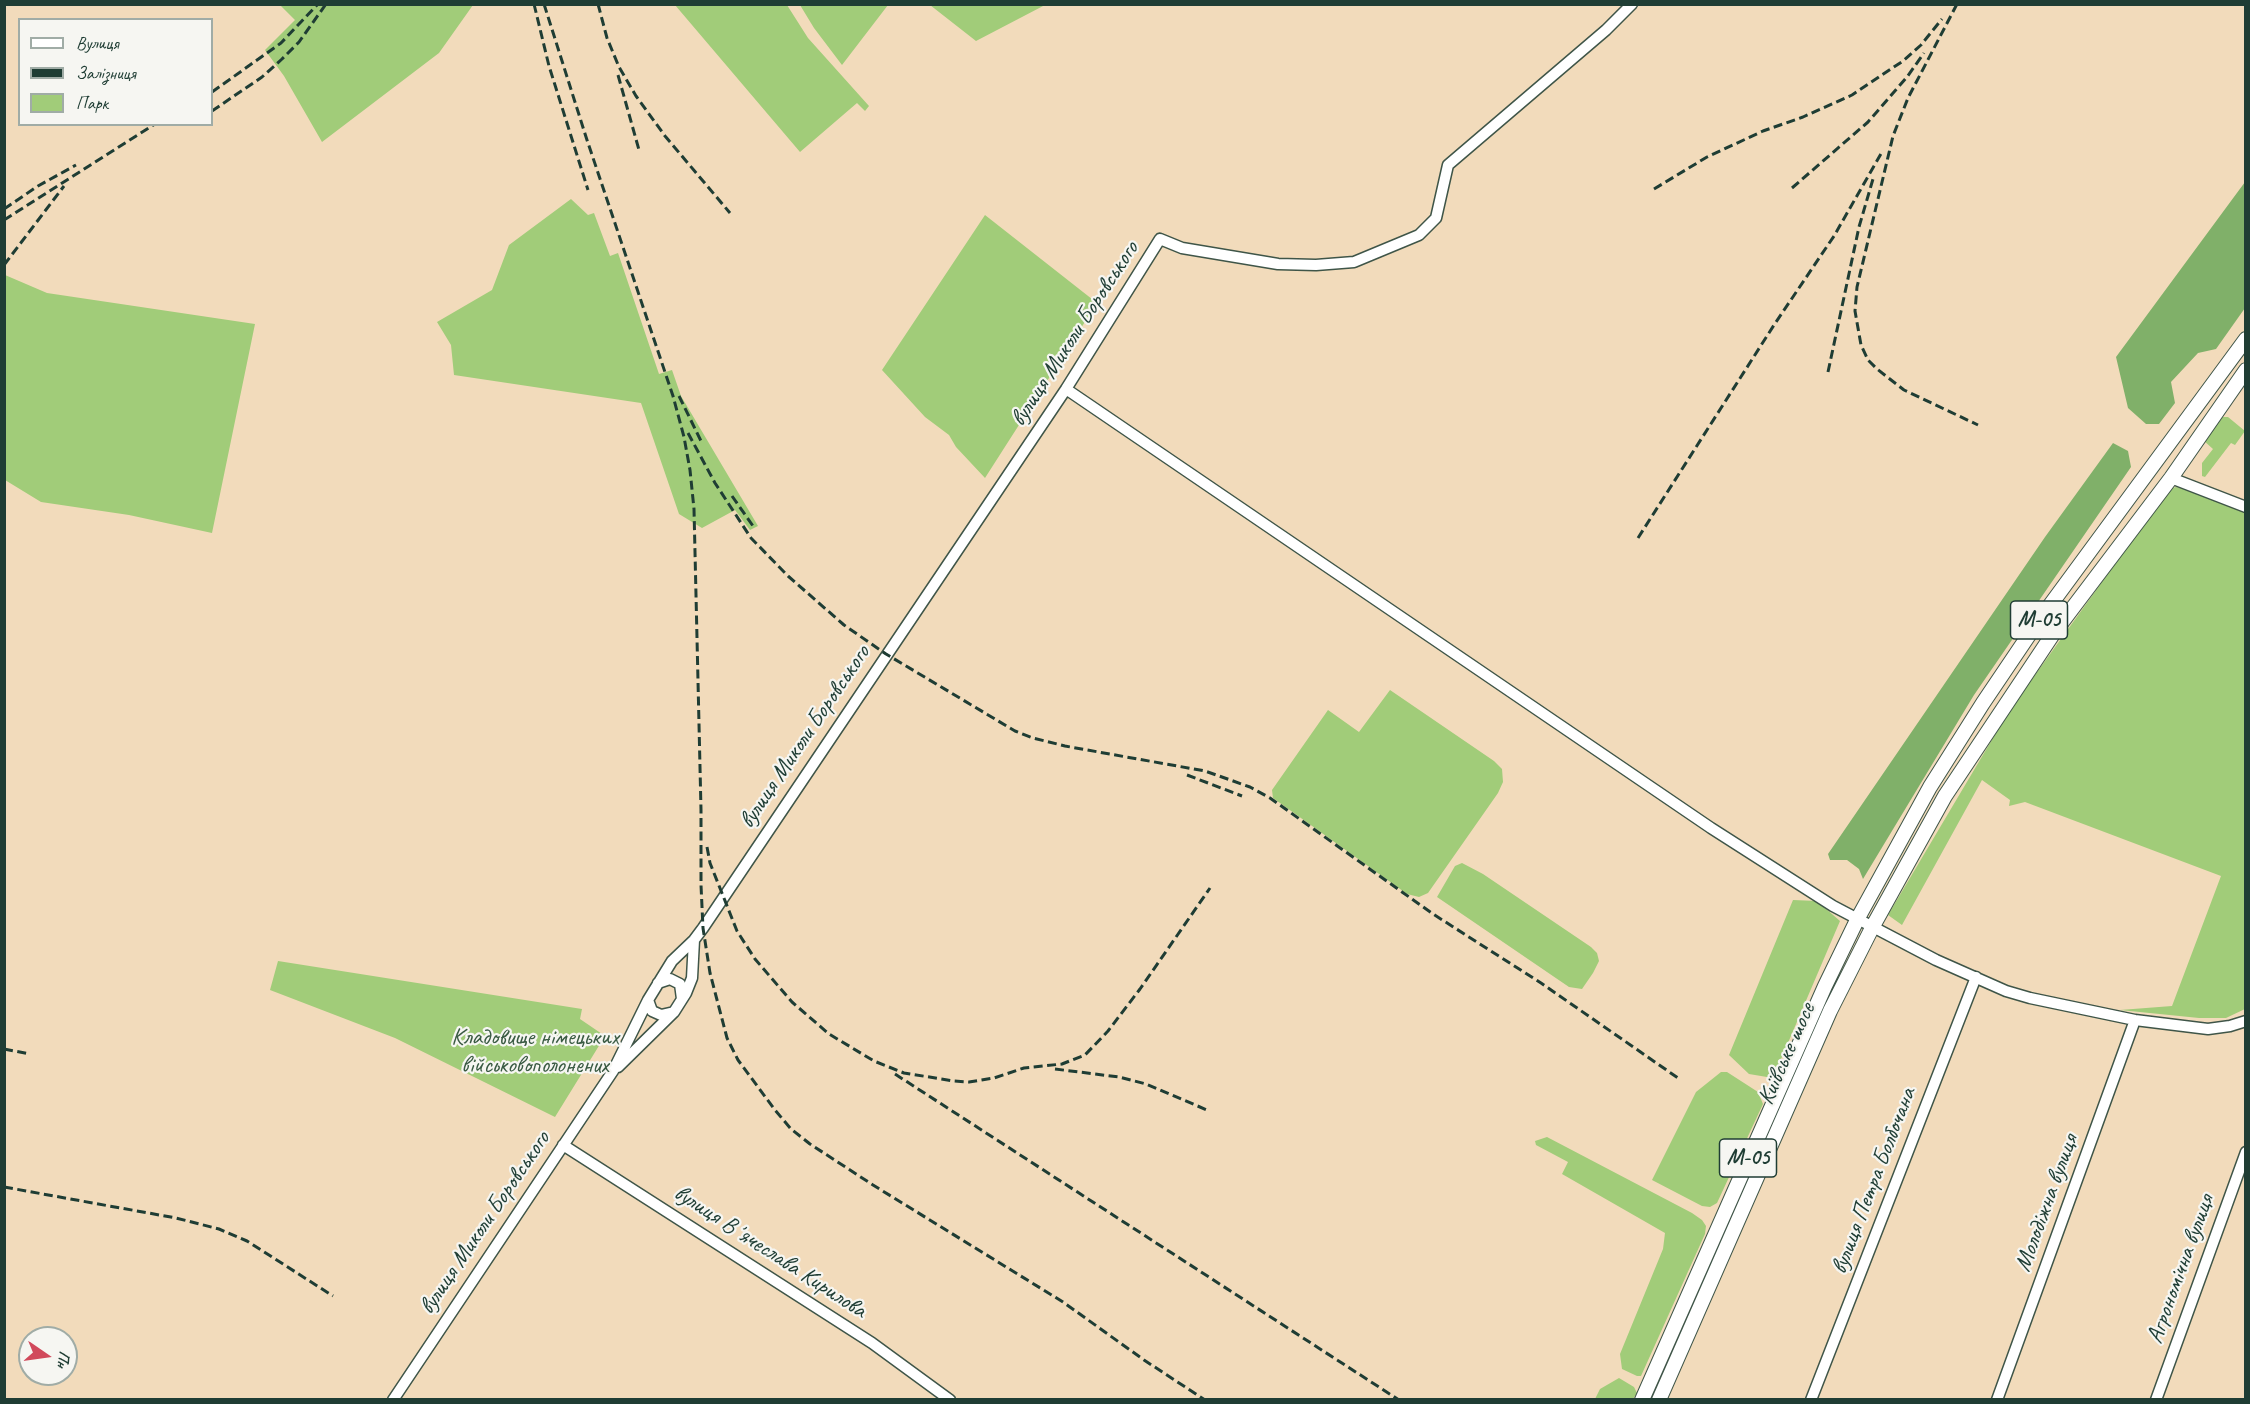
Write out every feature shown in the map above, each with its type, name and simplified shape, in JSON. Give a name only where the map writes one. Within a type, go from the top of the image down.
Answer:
[{"type":"main road","name":"М-05","points":[[1642,1400],[1824,986],[1858,918],[1930,787],[2037,623],[2246,339]]},
{"type":"main road","name":"М-05","points":[[1873,926],[1945,796],[1998,713],[2053,634],[2171,478],[2246,370]]},
{"type":"main road","name":"Київське шосе","points":[[1659,1400],[1830,1011],[1873,926]]},
{"type":"street","name":"вулиця Миколи Боровського","points":[[393,1400],[613,1071],[648,1000],[672,961],[694,940],[1066,389],[1160,239],[1193,250],[1278,264],[1316,265],[1354,262],[1419,235],[1436,218],[1448,165],[1606,30],[1632,4]]},
{"type":"street","points":[[1066,389],[1805,890],[1936,960],[2006,991],[2135,1020],[2208,1029],[2246,1021]]},
{"type":"street","points":[[2171,478],[2246,507]]},
{"type":"street","name":"вулиця Миколи Боровського","points":[[613,1071],[674,1012],[692,978],[694,940]]},
{"type":"street","name":"вулиця Петра Болбочана","points":[[1811,1400],[1977,977]]},
{"type":"street","points":[[658,983],[670,979],[680,984],[682,999]]},
{"type":"street","points":[[648,1000],[652,1011],[660,1015],[674,1012]]},
{"type":"street","name":"Молодіжна вулиця","points":[[1997,1400],[2135,1020]]},
{"type":"street","name":"вулиця Вʼячеслава Кирилова","points":[[563,1145],[872,1343],[950,1400]]},
{"type":"street","name":"Агрономічна вулиця","points":[[2156,1400],[2246,1152]]},
{"type":"green space","points":[[280,5],[473,5],[439,53],[322,142],[284,76],[265,50],[295,20]]},
{"type":"green space","points":[[675,5],[787,5],[808,38],[869,106],[865,111],[857,103],[800,152]]},
{"type":"green space","points":[[800,5],[888,5],[842,65]]},
{"type":"green space","points":[[930,5],[1045,5],[976,41]]},
{"type":"green space","points":[[2245,182],[2245,308],[2216,349],[2198,353],[2171,382],[2175,403],[2159,424],[2146,424],[2128,408],[2116,357]]},
{"type":"green space","points":[[571,199],[588,215],[594,213],[610,256],[618,253],[659,374],[672,370],[681,396],[758,526],[750,530],[735,510],[702,528],[679,514],[641,403],[454,375],[451,345],[437,322],[492,290],[509,245]]},
{"type":"green space","points":[[985,215],[1097,303],[985,478],[956,447],[949,435],[925,417],[882,370]]},
{"type":"green space","points":[[5,275],[47,293],[255,324],[212,533],[129,515],[41,502],[5,480]]},
{"type":"green space","points":[[2223,417],[2228,417],[2245,431],[2235,445],[2231,443],[2205,477],[2202,476],[2202,463],[2213,449],[2203,440]]},
{"type":"green space","points":[[2113,443],[2128,451],[2131,467],[1974,695],[1863,879],[1859,869],[1847,860],[1830,860],[1828,854],[2045,537]]},
{"type":"green space","points":[[2176,487],[2188,489],[2245,512],[2245,1009],[2226,1018],[2199,1018],[2120,1010],[2172,1006],[2221,876],[2025,802],[2009,806],[2010,800],[1982,780],[1902,925],[1888,915],[2009,711],[2169,489]]},
{"type":"green space","points":[[1390,690],[1494,761],[1502,769],[1503,782],[1498,793],[1428,893],[1419,897],[1407,894],[1273,798],[1272,790],[1328,710],[1359,732]]},
{"type":"green space","points":[[1462,863],[1483,874],[1597,953],[1599,961],[1582,989],[1569,987],[1437,897],[1455,866]]},
{"type":"green space","points":[[1793,900],[1817,901],[1840,921],[1773,1078],[1749,1074],[1729,1055]]},
{"type":"green space","name":"Кладовище німецьких військовополонених","points":[[278,961],[582,1009],[580,1019],[605,1036],[555,1117],[395,1038],[270,990]]},
{"type":"green space","points":[[1721,1072],[1727,1072],[1758,1092],[1763,1104],[1717,1203],[1710,1207],[1702,1206],[1652,1180],[1696,1092]]},
{"type":"green space","points":[[1547,1137],[1692,1213],[1706,1226],[1705,1234],[1641,1376],[1622,1369],[1620,1354],[1663,1249],[1665,1233],[1562,1174],[1568,1162],[1536,1145],[1535,1141]]},
{"type":"green space","points":[[1619,1378],[1634,1387],[1637,1393],[1633,1399],[1595,1399],[1600,1389]]},
{"type":"railway","points":[[213,91],[281,43],[318,4]]},
{"type":"railway","points":[[213,110],[262,77],[282,59],[299,42],[326,4]]},
{"type":"railway","points":[[534,4],[549,66],[588,190]]},
{"type":"railway","points":[[544,4],[673,396],[690,470],[694,509],[703,928],[710,973],[727,1038],[738,1060],[775,1110],[791,1129],[810,1144],[1063,1302],[1205,1400]]},
{"type":"railway","points":[[598,4],[607,38],[619,67],[636,96],[665,136],[730,213]]},
{"type":"railway","points":[[1957,4],[1908,98],[1893,136],[1857,287],[1855,311],[1861,345],[1868,360],[1877,369],[1904,390],[1978,425]]},
{"type":"railway","points":[[1654,189],[1707,157],[1763,131],[1803,117],[1852,95],[1903,61],[1921,45],[1942,19]]},
{"type":"railway","points":[[1792,188],[1868,122],[1907,77],[1924,53]]},
{"type":"railway","points":[[618,75],[639,150]]},
{"type":"railway","points":[[4,220],[152,126]]},
{"type":"railway","points":[[1638,538],[1774,325],[1834,236],[1882,152]]},
{"type":"railway","points":[[4,209],[38,186],[76,165]]},
{"type":"railway","points":[[1828,372],[1859,227],[1873,179]]},
{"type":"railway","points":[[4,265],[64,186]]},
{"type":"railway","points":[[679,396],[701,441]]},
{"type":"railway","points":[[688,433],[715,483],[751,538],[788,576],[844,625],[886,654],[1015,731],[1033,738],[1065,746],[1205,771],[1250,787],[1270,798],[1433,914],[1541,983],[1678,1078]]},
{"type":"railway","points":[[732,496],[753,526]]},
{"type":"railway","points":[[1187,775],[1242,796]]},
{"type":"railway","points":[[707,847],[710,863],[737,931],[755,959],[792,1002],[829,1034],[874,1061],[904,1073],[954,1081],[969,1082],[994,1078],[1024,1068],[1062,1064],[1085,1055],[1108,1031],[1140,989],[1210,888]]},
{"type":"railway","points":[[4,1049],[30,1054]]},
{"type":"railway","points":[[1055,1069],[1119,1077],[1146,1084],[1207,1110]]},
{"type":"railway","points":[[895,1074],[1399,1400]]},
{"type":"railway","points":[[4,1187],[176,1218],[219,1229],[247,1241],[333,1296]]}]
